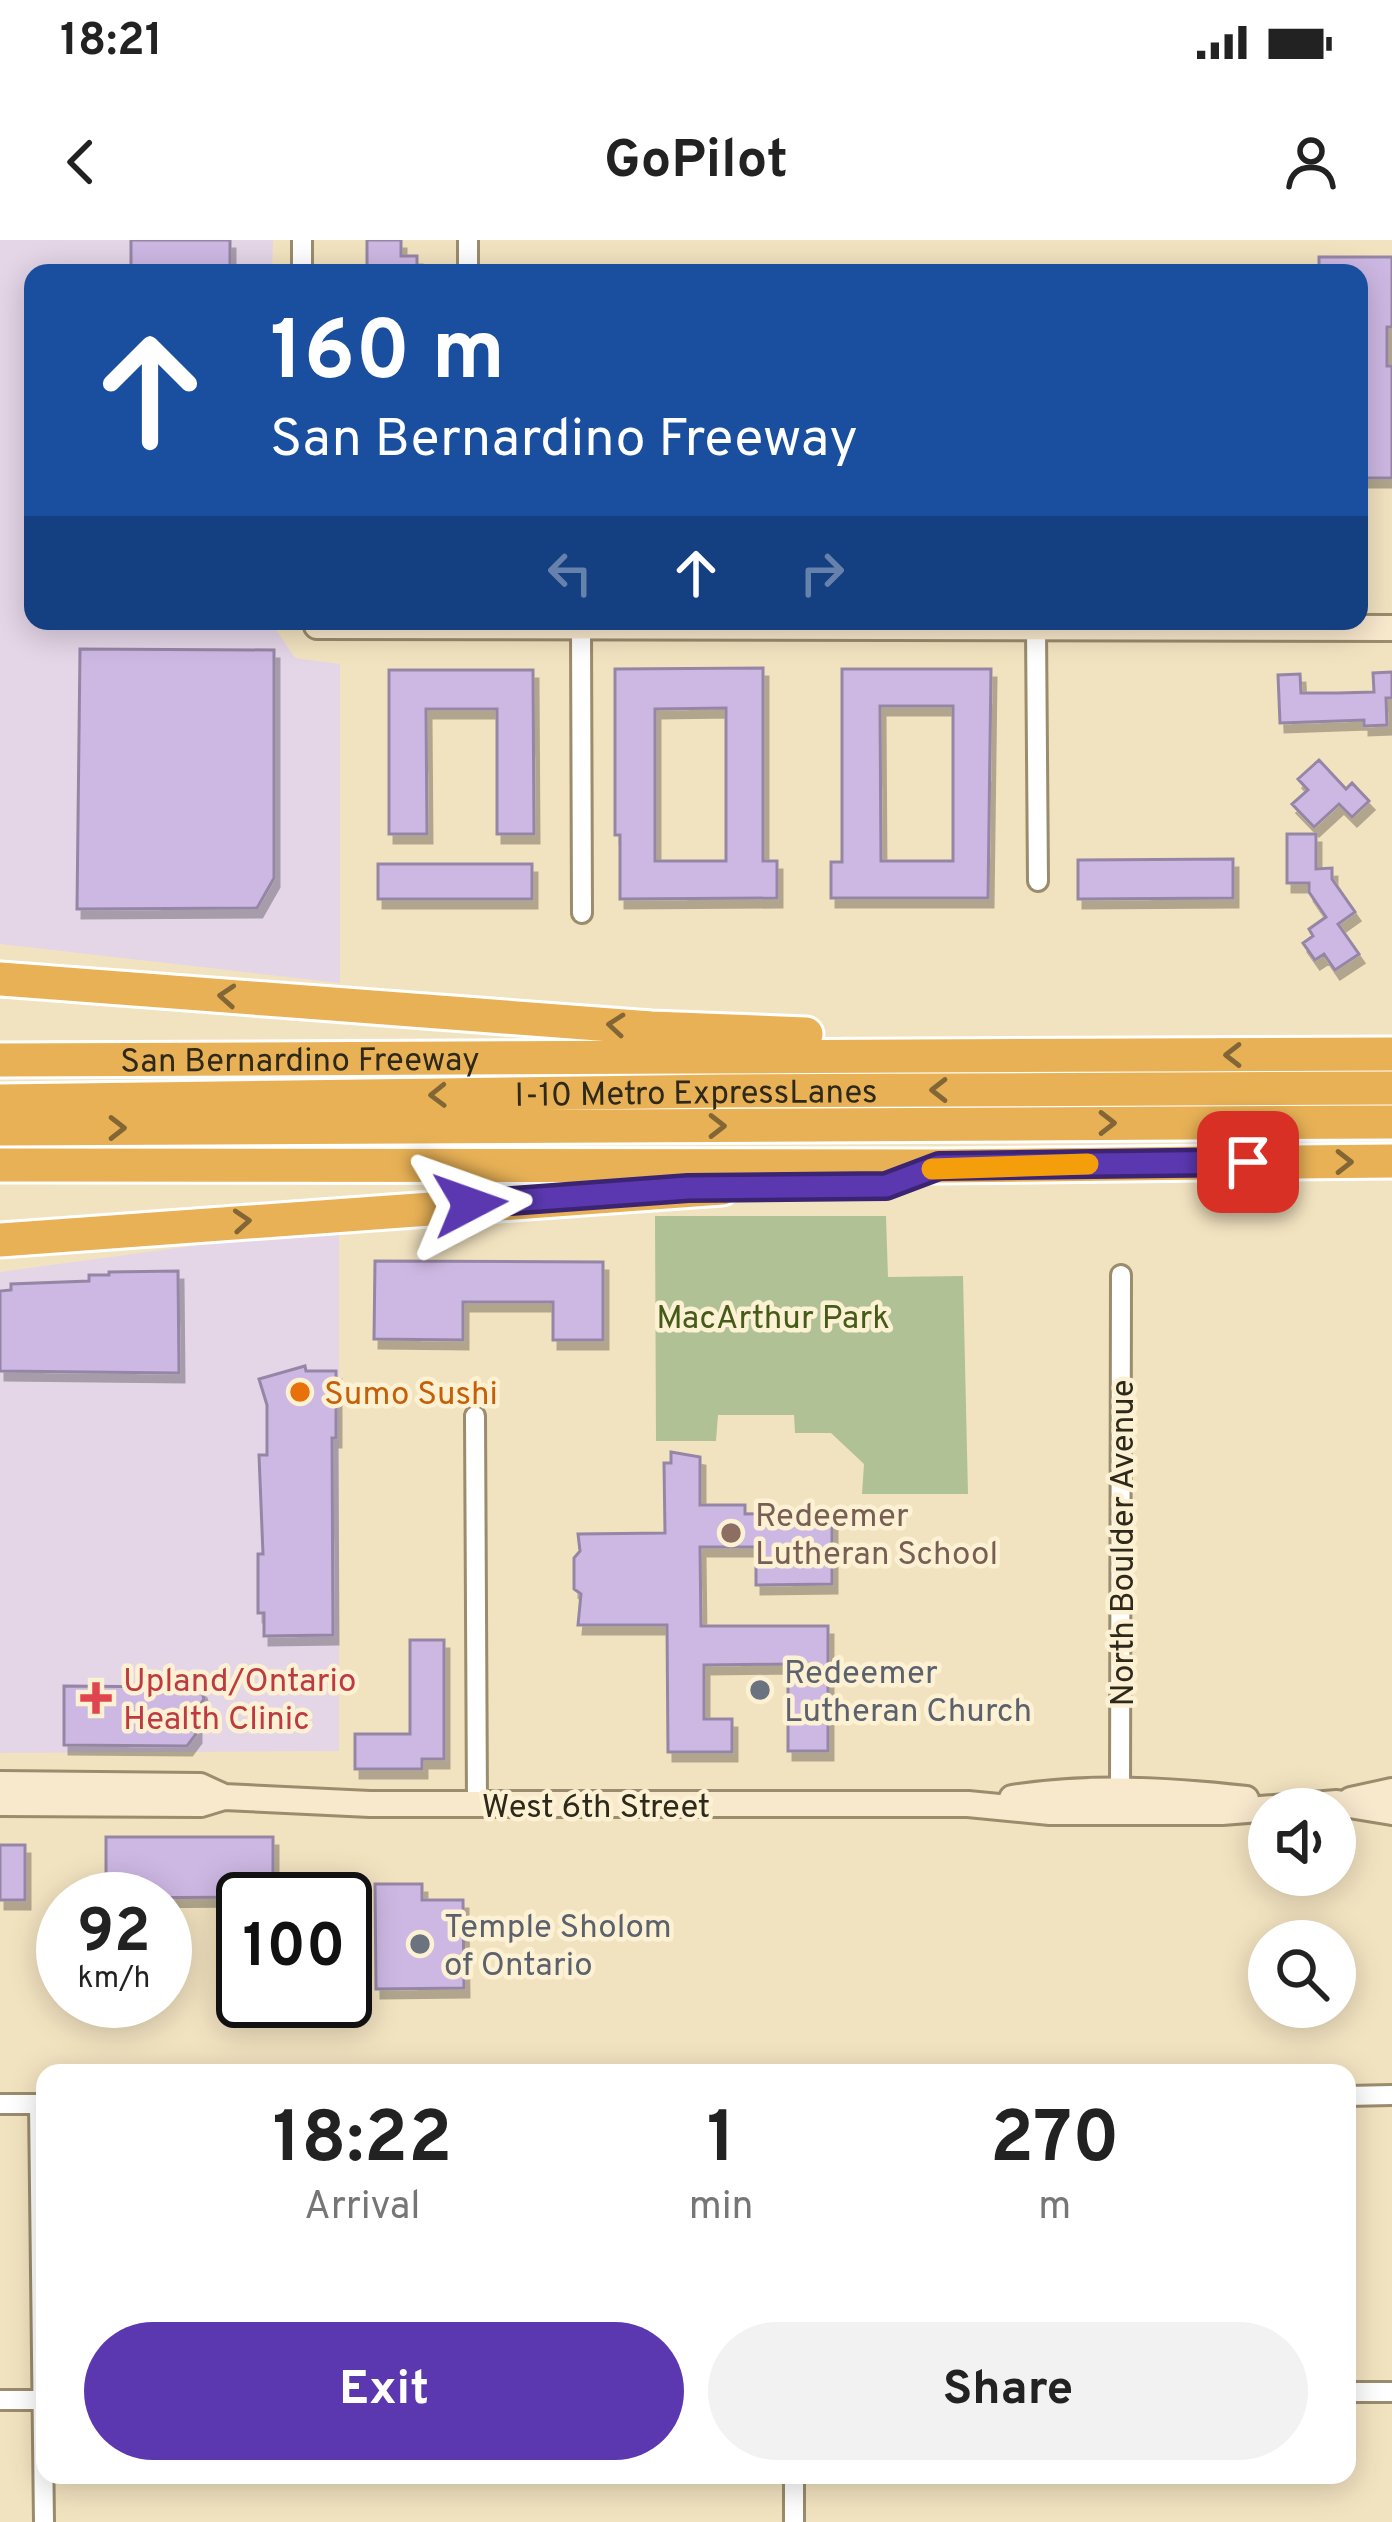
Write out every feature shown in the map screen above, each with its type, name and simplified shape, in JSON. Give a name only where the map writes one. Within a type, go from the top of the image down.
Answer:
[{"type":"highway","points":[[0,980],[651,1028],[1027,1035],[1108,1056]]},
{"type":"highway","name":"San Bernardino Freeway","points":[[0,1060],[1392,1054]]},
{"type":"highway","points":[[477,1055],[723,1090]]},
{"type":"highway","name":"I-10 Metro ExpressLanes","points":[[0,1101],[723,1090],[1392,1088]]},
{"type":"highway","name":"I-10 Metro ExpressLanes","points":[[0,1129],[1392,1122]]},
{"type":"highway","points":[[93,1164],[632,1126]]},
{"type":"highway","points":[[0,1165],[939,1166],[1392,1161]]},
{"type":"highway","points":[[0,1240],[688,1188],[886,1186],[939,1166]]},
{"type":"street","points":[[581,630],[582,913]]},
{"type":"street","points":[[1036,630],[1038,881]]},
{"type":"street","name":"North Boulder Avenue","points":[[1120,1801],[1121,1275]]},
{"type":"street","points":[[475,1416],[477,1805]]},
{"type":"street","name":"West 6th Street","points":[[0,1784],[200,1786],[224,1797]]},
{"type":"street","name":"West 6th Street","points":[[0,1804],[201,1804],[224,1797],[477,1805],[968,1804],[1051,1792],[1120,1801],[1180,1790],[1248,1799]]},
{"type":"street","name":"West 6th Street","points":[[1356,1800],[1392,1791]]},
{"type":"street","name":"West 6th Street","points":[[1356,1807],[1392,1812]]},
{"type":"street","points":[[1356,2096],[1392,2095]]},
{"type":"street","points":[[0,2104],[36,2104]]},
{"type":"street","points":[[1356,2392],[1392,2392]]},
{"type":"street","points":[[0,2400],[36,2400]]},
{"type":"street","points":[[44,2484],[44,2522]]},
{"type":"street","points":[[794,2484],[794,2522]]},
{"type":"shaded area","points":[[0,240],[273,240],[272,264],[24,264],[24,630],[276,630],[295,658],[340,664],[340,983],[0,944]]},
{"type":"shaded area","points":[[339,1226],[339,1751],[0,1753],[0,1272]]},
{"type":"green space","name":"MacArthur Park","points":[[655,1216],[886,1216],[888,1277],[963,1276],[968,1494],[862,1494],[864,1464],[831,1433],[795,1433],[794,1415],[718,1415],[716,1441],[656,1441]]},
{"type":"building","points":[[131,240],[230,240],[230,264],[131,264]]},
{"type":"building","points":[[367,240],[401,240],[401,256],[417,256],[417,264],[367,264]]},
{"type":"building","points":[[1319,257],[1392,257],[1387,366],[1392,366],[1392,478],[1368,478],[1368,264],[1319,264]]},
{"type":"building","points":[[80,649],[274,650],[274,878],[257,908],[77,909]]},
{"type":"building","points":[[763,668],[763,861],[777,861],[777,898],[620,899],[620,835],[615,835],[615,669]],"holes":[[[726,708],[726,861],[655,861],[655,709]]]},
{"type":"building","points":[[842,669],[991,669],[988,898],[831,898],[831,862],[842,862]],"holes":[[[880,706],[953,706],[953,861],[881,861]]]},
{"type":"building","points":[[389,670],[533,670],[534,834],[497,834],[497,709],[426,709],[427,834],[389,834]]},
{"type":"building","points":[[1392,672],[1387,725],[1364,726],[1364,720],[1280,723],[1278,675],[1300,674],[1301,693],[1338,693],[1374,692],[1373,673]]},
{"type":"building","points":[[1319,760],[1346,789],[1352,783],[1369,801],[1352,817],[1339,804],[1314,827],[1292,804],[1308,790],[1298,779]]},
{"type":"building","points":[[1287,834],[1316,834],[1316,869],[1332,868],[1332,879],[1355,912],[1338,924],[1359,954],[1335,970],[1324,954],[1315,960],[1303,943],[1313,936],[1309,929],[1326,917],[1309,892],[1309,883],[1287,883]]},
{"type":"building","points":[[1233,859],[1233,898],[1078,899],[1078,860]]},
{"type":"building","points":[[378,864],[532,864],[532,899],[378,899]]},
{"type":"building","points":[[375,1261],[603,1262],[603,1340],[553,1340],[553,1302],[463,1302],[463,1340],[374,1339]]},
{"type":"building","points":[[178,1271],[179,1373],[0,1371],[0,1291],[11,1290],[11,1284],[89,1281],[89,1275],[109,1272]]},
{"type":"building","points":[[305,1366],[306,1371],[336,1371],[333,1635],[264,1636],[264,1613],[258,1613],[258,1554],[263,1554],[259,1455],[267,1455],[267,1405],[259,1379]]},
{"type":"building","points":[[671,1452],[700,1457],[700,1505],[745,1505],[745,1514],[832,1513],[832,1584],[756,1585],[756,1547],[700,1547],[701,1626],[828,1626],[828,1751],[788,1751],[788,1664],[704,1665],[704,1719],[732,1719],[732,1752],[668,1752],[667,1625],[578,1625],[581,1594],[574,1589],[574,1558],[580,1551],[578,1534],[665,1533],[664,1463],[671,1463]]},
{"type":"building","points":[[410,1640],[444,1640],[444,1759],[422,1759],[422,1769],[355,1769],[355,1734],[410,1734]]},
{"type":"building","points":[[187,1683],[201,1689],[204,1699],[196,1711],[196,1734],[187,1746],[64,1745],[64,1686],[180,1687]]},
{"type":"building","points":[[106,1837],[273,1837],[273,1872],[216,1872],[216,1897],[192,1897],[192,1872],[106,1872]]},
{"type":"building","points":[[0,1845],[25,1845],[25,1900],[0,1900]]},
{"type":"building","name":"Temple Sholom of Ontario","points":[[375,1884],[422,1884],[422,1900],[463,1900],[464,1988],[376,1989]]},
{"type":"slow traffic","points":[[932,1169],[1088,1164]]},
{"type":"place","name":"Sumo Sushi","points":[[300,1392]]},
{"type":"place","name":"Redeemer Lutheran School","points":[[731,1533]]},
{"type":"place","name":"Redeemer Lutheran Church","points":[[760,1690]]},
{"type":"place","name":"Upland/Ontario Health Clinic","points":[[96,1698]]},
{"type":"place","name":"Temple Sholom of Ontario","points":[[420,1944]]},
{"type":"route","points":[[470,1204],[688,1188],[886,1186],[939,1166],[1248,1162]]}]
